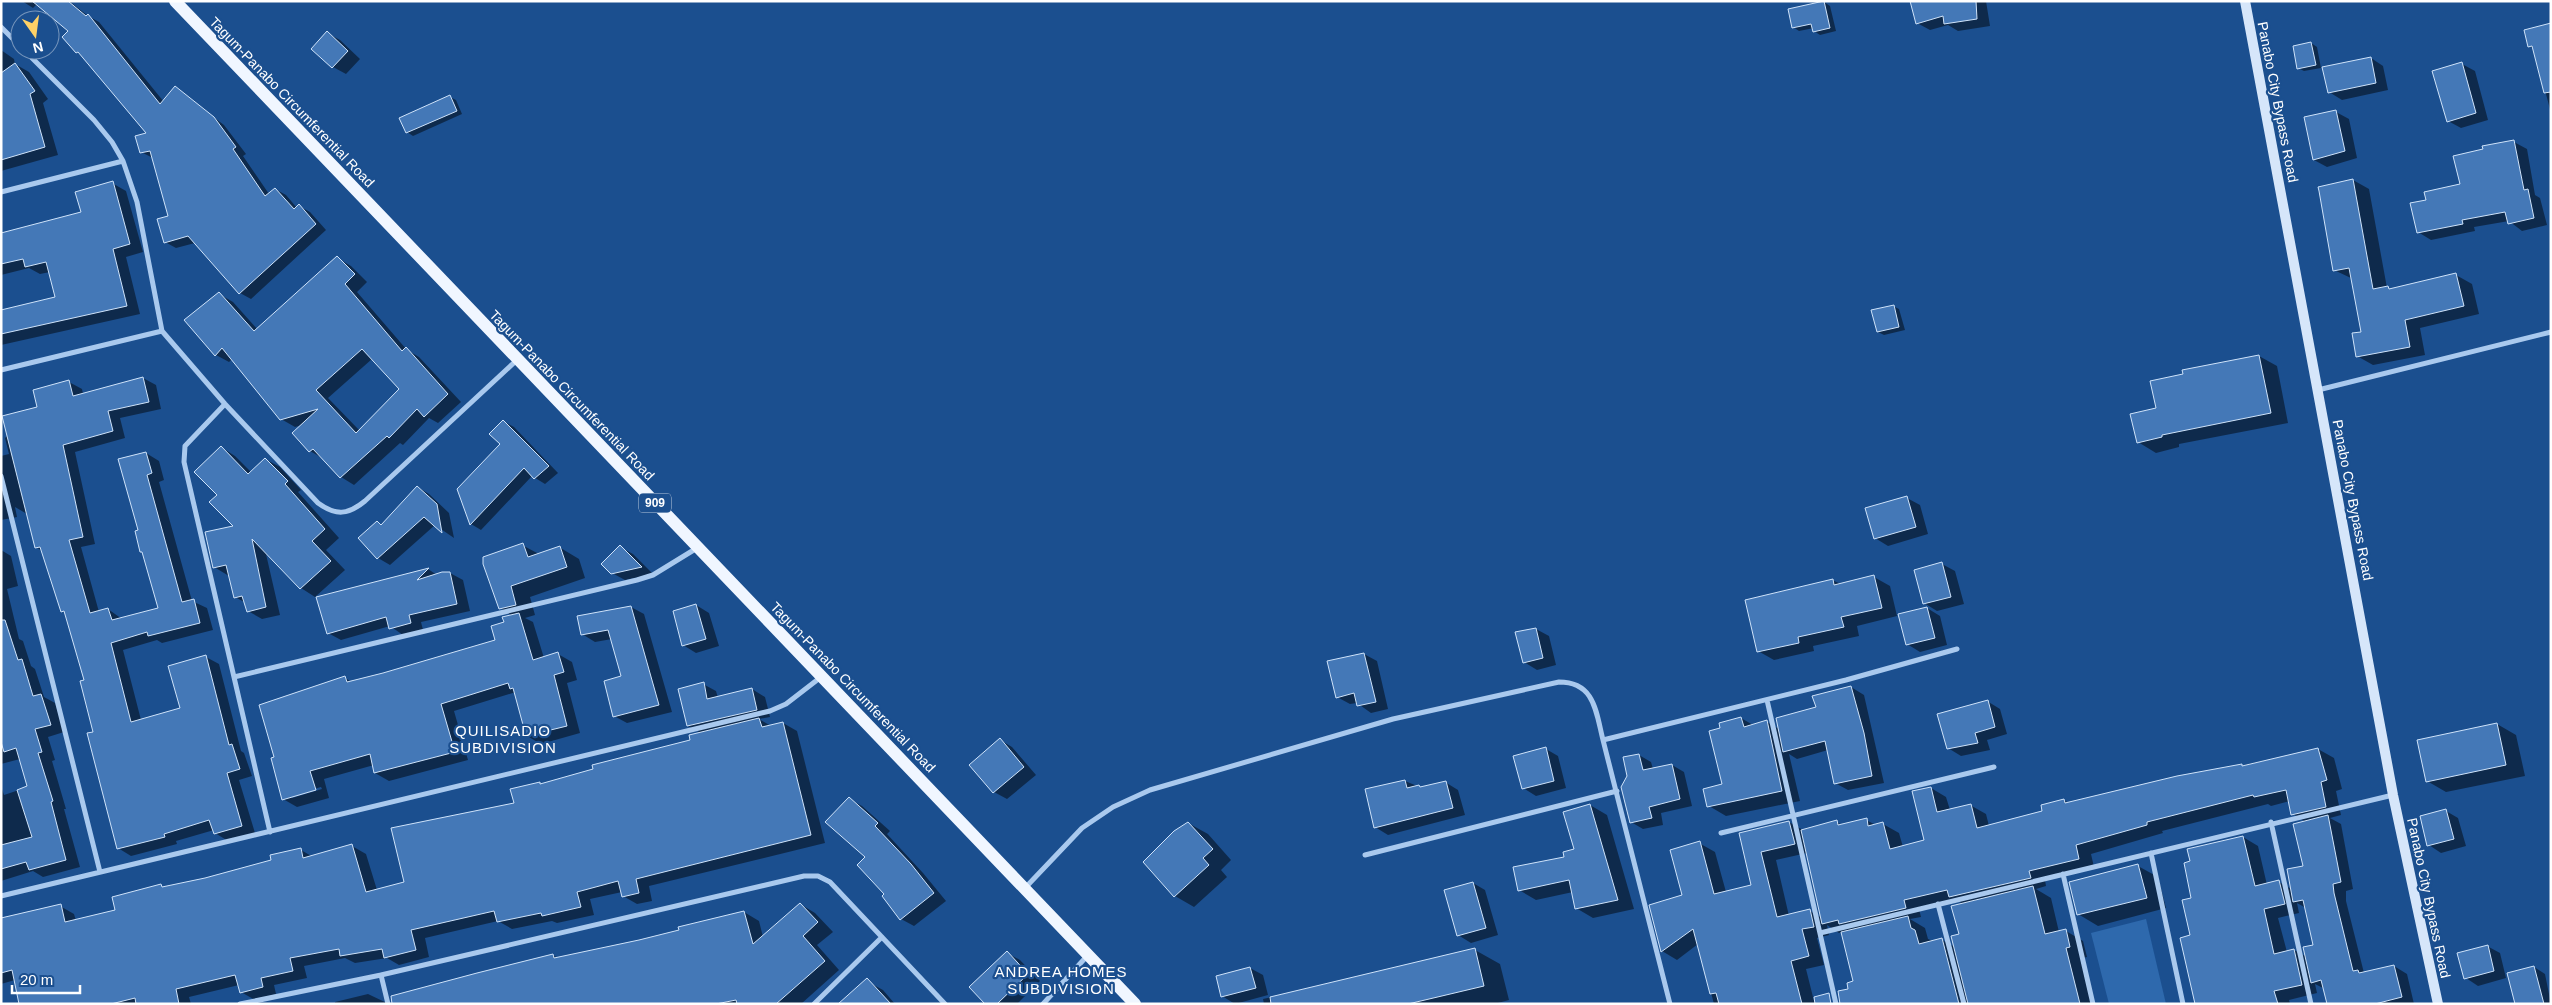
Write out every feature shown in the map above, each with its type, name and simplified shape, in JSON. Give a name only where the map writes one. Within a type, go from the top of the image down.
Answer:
[{"type":"main road","name":"Tagum-Panabo Circumferential Road","points":[[175,1],[1135,1004]]},
{"type":"main road","name":"Panabo City Bypass Road","points":[[2244,1],[2393,795],[2438,1004]]},
{"type":"street","points":[[34,60],[94,120],[112,142],[123,161],[137,202],[162,331],[225,404],[318,503],[329,511],[342,514],[354,510],[518,359]]},
{"type":"street","points":[[1,192],[123,161]]},
{"type":"street","points":[[1,370],[162,331]]},
{"type":"street","points":[[2318,390],[2551,332]]},
{"type":"street","points":[[225,404],[190,438],[185,446],[184,454],[270,832]]},
{"type":"street","points":[[1,476],[100,872]]},
{"type":"street","points":[[234,677],[637,580],[653,575],[697,548]]},
{"type":"street","points":[[1603,740],[1846,680],[1957,649]]},
{"type":"street","points":[[1,896],[770,711],[786,704],[822,676]]},
{"type":"street","points":[[1024,888],[1082,828],[1113,807],[1150,790],[1393,719],[1560,682],[1572,682],[1585,688],[1593,702],[1670,1004]]},
{"type":"street","points":[[1767,700],[1836,1004]]},
{"type":"street","points":[[1721,833],[1994,767]]},
{"type":"street","points":[[1366,856],[1617,791]]},
{"type":"street","points":[[1820,933],[2271,822],[2393,795]]},
{"type":"street","points":[[2271,822],[2311,1004]]},
{"type":"street","points":[[2150,852],[2183,1004]]},
{"type":"street","points":[[2063,874],[2093,1004]]},
{"type":"street","points":[[240,1004],[381,975],[804,876],[818,876],[830,882],[945,1004]]},
{"type":"street","points":[[1938,904],[1964,1004]]},
{"type":"street","points":[[814,1004],[882,937]]},
{"type":"street","points":[[1043,1004],[1089,955]]},
{"type":"street","points":[[381,975],[388,1004]]},
{"type":"shaded area","points":[[2146,919],[2166,1004],[2109,1004],[2091,933]]},
{"type":"building","points":[[32,1],[68,1],[86,16],[88,14],[160,104],[175,86],[214,117],[236,147],[233,149],[265,196],[275,188],[294,209],[299,204],[316,224],[239,294],[188,236],[164,243],[157,219],[168,216],[150,151],[140,153],[135,136],[146,133],[78,52],[76,53],[62,37],[68,31],[60,24],[60,10],[43,10]]},
{"type":"building","points":[[1824,1],[1830,28],[1813,32],[1811,24],[1792,28],[1788,9]]},
{"type":"building","points":[[1910,1],[1976,1],[1977,19],[1944,24],[1943,16],[1916,24]]},
{"type":"building","points":[[2551,23],[2551,92],[2544,93],[2532,46],[2528,47],[2524,30]]},
{"type":"building","points":[[327,31],[348,51],[332,68],[311,49]]},
{"type":"building","points":[[2311,42],[2316,65],[2297,69],[2293,46]]},
{"type":"building","points":[[2371,57],[2376,83],[2328,93],[2322,67]]},
{"type":"building","points":[[2462,62],[2476,113],[2447,122],[2432,71]]},
{"type":"building","points":[[15,63],[35,91],[30,94],[45,147],[1,160],[1,73]]},
{"type":"building","points":[[450,95],[457,111],[406,133],[399,118]]},
{"type":"building","points":[[2336,110],[2345,151],[2313,160],[2304,117]]},
{"type":"building","points":[[2514,140],[2524,190],[2528,189],[2534,218],[2508,224],[2505,212],[2462,220],[2463,224],[2417,233],[2410,203],[2426,200],[2424,192],[2460,184],[2453,156],[2483,149],[2482,146]]},
{"type":"building","points":[[2353,179],[2373,289],[2388,286],[2389,289],[2456,273],[2464,306],[2405,320],[2410,347],[2356,357],[2352,333],[2361,332],[2349,268],[2333,271],[2318,187]]},
{"type":"building","points":[[113,181],[130,244],[113,249],[127,306],[1,334],[1,310],[55,297],[46,262],[25,267],[23,259],[1,264],[1,233],[81,212],[75,192]]},
{"type":"building","points":[[337,256],[355,274],[345,284],[402,351],[406,347],[448,394],[424,417],[417,409],[389,438],[387,436],[340,478],[313,449],[309,452],[292,433],[318,409],[280,420],[222,348],[215,356],[184,320],[219,292],[254,331]],"holes":[[[362,349],[399,389],[356,433],[316,390]]]},
{"type":"building","points":[[1894,305],[1899,327],[1877,332],[1871,310]]},
{"type":"building","points":[[2259,355],[2271,413],[2162,435],[2162,437],[2137,443],[2130,414],[2156,408],[2150,381],[2183,374],[2182,370]]},
{"type":"building","points":[[143,377],[149,402],[108,411],[113,431],[63,445],[83,537],[69,540],[90,613],[108,608],[112,620],[158,608],[142,552],[140,552],[135,531],[138,530],[118,459],[146,452],[152,473],[147,475],[182,602],[194,599],[200,623],[148,636],[147,632],[111,643],[131,722],[180,708],[168,666],[206,655],[229,745],[232,744],[240,769],[227,773],[242,826],[214,834],[209,820],[164,834],[165,837],[117,849],[87,733],[93,732],[80,681],[84,680],[64,611],[61,612],[40,547],[35,548],[2,416],[37,407],[33,390],[69,380],[73,396]]},
{"type":"building","points":[[503,420],[549,466],[534,479],[524,468],[470,525],[457,489],[500,444],[489,434]]},
{"type":"building","points":[[221,446],[248,474],[265,458],[288,481],[285,484],[325,529],[312,541],[331,561],[300,589],[252,539],[266,607],[247,612],[242,596],[234,598],[226,565],[213,568],[205,532],[233,526],[209,502],[217,495],[194,472]]},
{"type":"building","points":[[417,486],[437,504],[442,533],[424,517],[377,559],[358,538],[377,521],[381,525]]},
{"type":"building","points":[[1907,496],[1916,527],[1874,539],[1865,508]]},
{"type":"building","points":[[523,543],[528,557],[560,546],[567,567],[511,586],[516,605],[499,609],[483,564],[483,557]]},
{"type":"building","points":[[620,545],[642,567],[611,574],[601,564]]},
{"type":"building","points":[[1942,562],[1951,597],[1923,604],[1914,570]]},
{"type":"building","points":[[429,568],[417,580],[442,572],[450,572],[457,604],[409,615],[411,623],[389,629],[386,617],[327,634],[316,597]]},
{"type":"building","points":[[1874,575],[1882,608],[1841,617],[1844,627],[1798,637],[1799,643],[1757,652],[1745,600],[1833,579],[1834,585]]},
{"type":"building","points":[[696,604],[706,639],[682,646],[673,611]]},
{"type":"building","points":[[631,606],[659,705],[613,717],[604,681],[621,676],[608,630],[581,635],[577,616]]},
{"type":"building","points":[[1927,607],[1935,638],[1906,645],[1898,614]]},
{"type":"building","points":[[519,613],[533,660],[558,652],[564,672],[554,675],[567,726],[526,736],[513,688],[510,689],[508,683],[441,704],[455,752],[374,773],[370,754],[310,771],[316,790],[282,800],[271,758],[274,757],[259,705],[345,676],[347,682],[495,640],[491,626],[504,622],[502,617]]},
{"type":"building","points":[[1,620],[5,620],[18,660],[22,659],[33,696],[41,694],[51,725],[35,729],[42,752],[38,753],[53,801],[51,802],[66,860],[29,870],[26,862],[1,869],[1,845],[32,837],[17,790],[27,786],[16,748],[4,752],[1,742]]},
{"type":"building","points":[[1536,628],[1543,658],[1523,663],[1515,632]]},
{"type":"building","points":[[1364,653],[1376,702],[1357,706],[1354,693],[1336,698],[1327,661]]},
{"type":"building","points":[[704,682],[707,699],[752,688],[757,710],[687,726],[678,689]]},
{"type":"building","points":[[1851,686],[1864,733],[1872,776],[1834,784],[1825,741],[1783,752],[1776,718],[1816,707],[1812,696]]},
{"type":"building","points":[[1988,700],[1995,727],[1975,733],[1978,743],[1947,749],[1937,714]]},
{"type":"building","points":[[1741,717],[1744,727],[1767,720],[1782,791],[1707,807],[1703,789],[1722,784],[1709,731],[1720,728],[1719,723]]},
{"type":"building","points":[[759,718],[762,727],[783,722],[811,835],[636,879],[639,893],[622,897],[618,881],[577,892],[581,907],[542,916],[541,913],[497,922],[494,911],[411,930],[416,950],[384,958],[382,949],[340,956],[339,949],[290,958],[293,971],[261,978],[263,987],[240,993],[235,975],[176,989],[179,1004],[136,1004],[135,998],[111,1004],[19,1004],[12,970],[1,973],[1,918],[61,904],[65,922],[115,910],[112,897],[161,884],[162,887],[205,878],[271,860],[270,855],[301,848],[303,858],[352,844],[366,892],[404,882],[391,828],[514,803],[510,789],[540,782],[540,784],[593,769],[592,765],[690,740],[689,735]]},
{"type":"building","points":[[2497,723],[2506,765],[2426,782],[2417,740]]},
{"type":"building","points":[[1000,738],[1024,767],[993,793],[969,765]]},
{"type":"building","points":[[1546,747],[1554,781],[1522,789],[1513,756]]},
{"type":"building","points":[[2318,748],[2327,780],[2321,782],[2326,807],[2291,815],[2286,790],[2254,797],[2253,795],[2147,822],[2147,825],[2076,845],[2079,859],[2029,871],[2031,878],[1949,897],[1947,890],[1904,900],[1906,908],[1839,924],[1838,920],[1822,924],[1801,830],[1837,820],[1838,825],[1867,818],[1868,826],[1883,822],[1890,849],[1924,840],[1912,791],[1931,787],[1937,812],[1971,804],[1977,828],[2042,811],[2041,805],[2064,799],[2065,803],[2177,776],[2242,764],[2242,766]]},
{"type":"building","points":[[1639,754],[1643,770],[1672,764],[1680,799],[1649,807],[1652,818],[1630,823],[1621,787],[1627,776],[1623,757]]},
{"type":"building","points":[[1405,780],[1407,788],[1446,781],[1453,808],[1374,828],[1365,789]]},
{"type":"building","points":[[849,797],[878,823],[875,826],[911,864],[934,893],[900,920],[882,896],[884,894],[857,865],[865,857],[825,822]]},
{"type":"building","points":[[1590,804],[1618,900],[1575,909],[1569,880],[1518,891],[1513,867],[1564,857],[1563,852],[1574,849],[1563,812]]},
{"type":"building","points":[[2446,809],[2454,839],[2427,846],[2420,816]]},
{"type":"building","points":[[2328,815],[2341,882],[2333,884],[2334,893],[2353,971],[2358,970],[2359,973],[2394,965],[2402,997],[2375,1004],[2327,1004],[2321,980],[2311,983],[2303,947],[2313,945],[2303,900],[2293,902],[2287,869],[2303,866],[2293,824]]},
{"type":"building","points":[[1789,821],[1795,844],[1761,852],[1777,917],[1810,909],[1814,927],[1802,929],[1809,956],[1791,961],[1802,1004],[1719,1004],[1716,993],[1710,994],[1693,929],[1661,952],[1649,905],[1682,895],[1670,850],[1700,841],[1714,894],[1751,885],[1739,833]]},
{"type":"building","points":[[1188,822],[1213,849],[1203,858],[1209,865],[1174,897],[1143,862],[1174,831]]},
{"type":"building","points":[[2243,836],[2255,886],[2279,880],[2285,904],[2264,909],[2274,954],[2294,949],[2302,985],[2274,991],[2278,1004],[2195,1004],[2180,938],[2190,935],[2182,900],[2191,898],[2184,863],[2190,861],[2187,849]]},
{"type":"building","points":[[2138,864],[2147,898],[2077,915],[2069,882]]},
{"type":"building","points":[[1473,882],[1486,928],[1457,936],[1444,890]]},
{"type":"building","points":[[2033,886],[2045,934],[2066,929],[2070,947],[2066,948],[2080,1004],[1968,1004],[1951,936],[1959,934],[1951,906]]},
{"type":"building","points":[[800,903],[818,922],[803,936],[825,961],[776,1004],[737,1004],[736,1000],[716,1004],[392,1004],[391,996],[477,973],[553,954],[554,958],[639,940],[679,930],[678,927],[744,911],[753,944]]},
{"type":"building","points":[[1908,916],[1911,928],[1915,930],[1919,944],[1942,938],[1959,1004],[1840,1004],[1838,991],[1848,989],[1847,983],[1853,981],[1841,932]]},
{"type":"building","points":[[2488,945],[2494,971],[2464,979],[2457,953]]},
{"type":"building","points":[[1475,948],[1484,986],[1408,1004],[1271,1004],[1270,997]]},
{"type":"building","points":[[1007,951],[1028,974],[997,1004],[985,1004],[969,987]]},
{"type":"building","points":[[2534,966],[2544,1004],[2515,1004],[2507,973]]},
{"type":"building","points":[[1250,967],[1256,988],[1221,997],[1216,976]]},
{"type":"building","points":[[867,978],[891,1004],[838,1004]]},
{"type":"building","points":[[1829,993],[1831,1004],[1815,1004],[1814,997]]},
{"type":"district","name":"QUILISADIO SUBDIVISION","points":[[503,738]]},
{"type":"district","name":"ANDREA HOMES SUBDIVISION","points":[[1061,980]]}]
